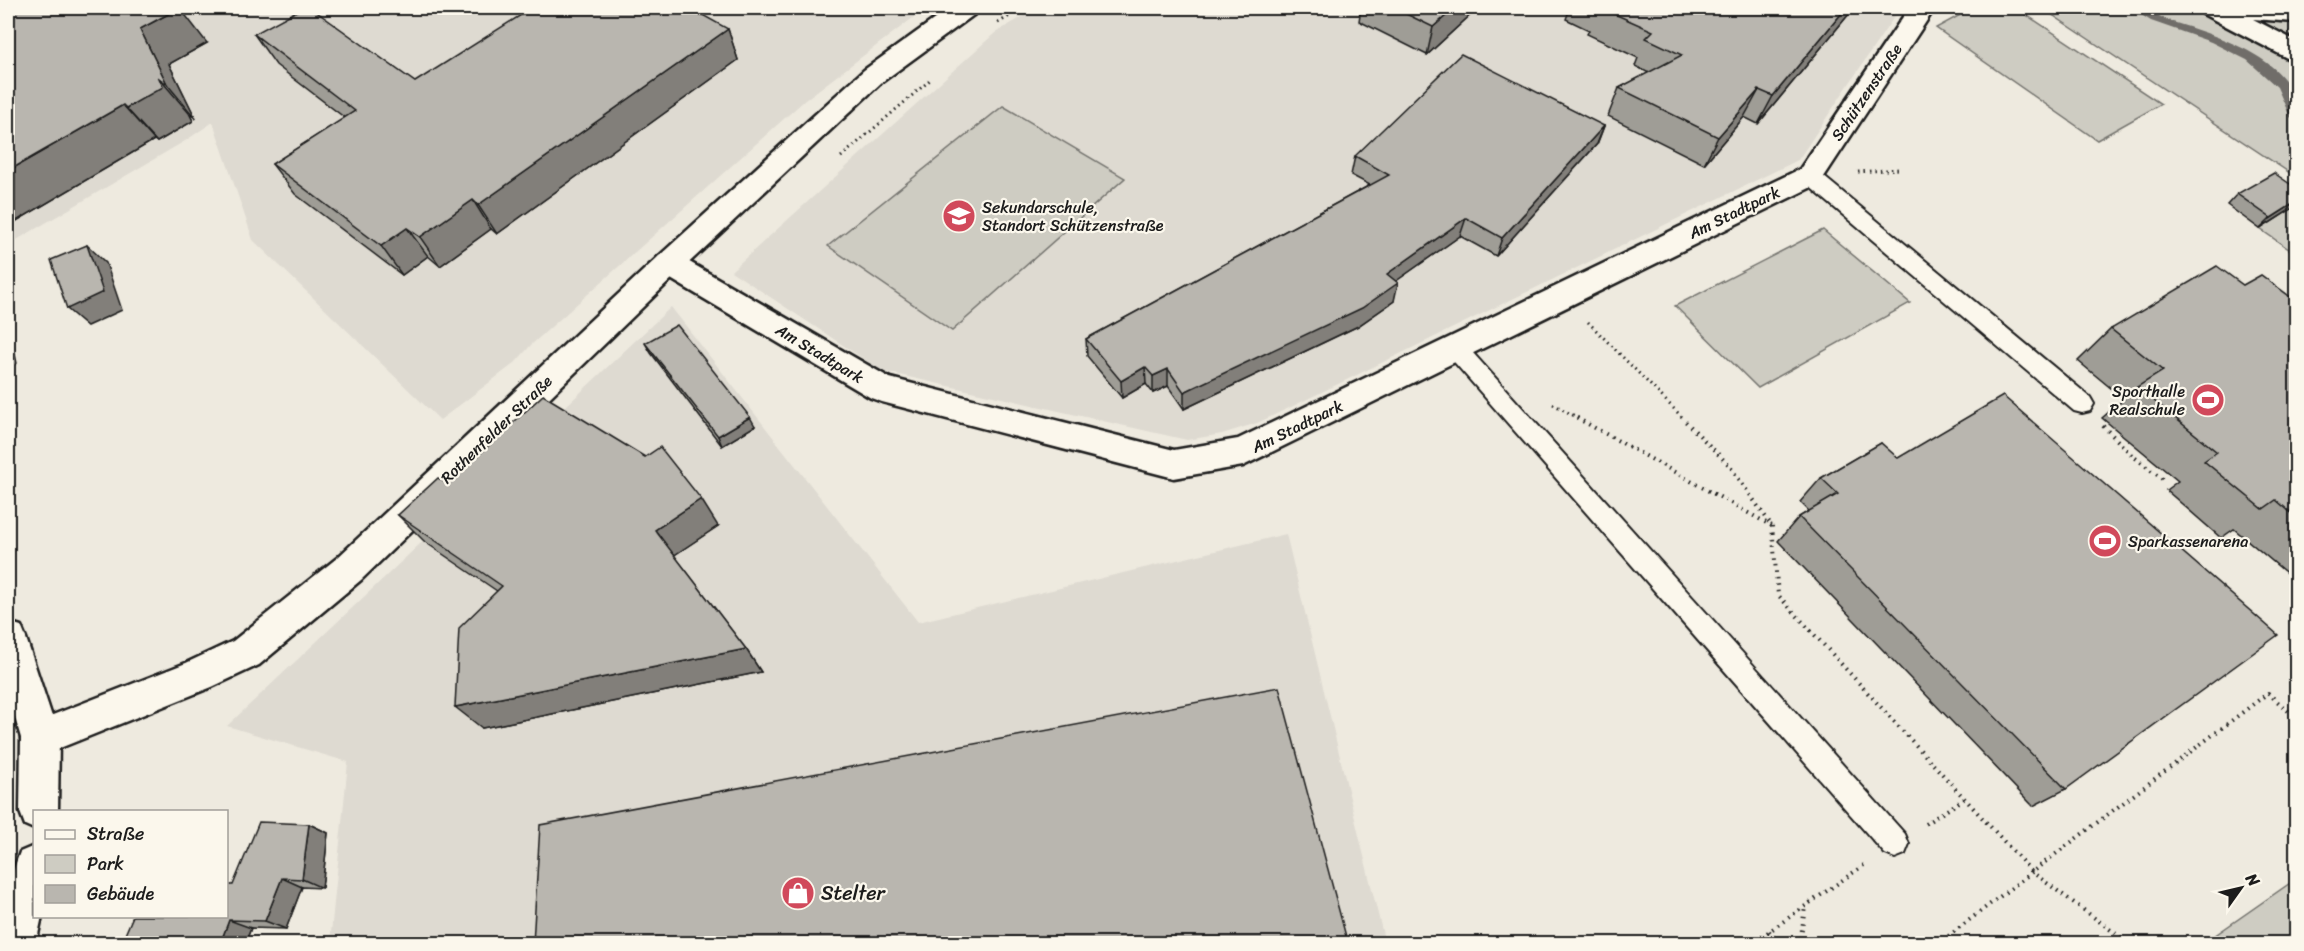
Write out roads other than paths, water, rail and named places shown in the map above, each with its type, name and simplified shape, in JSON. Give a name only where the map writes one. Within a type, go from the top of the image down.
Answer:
[{"type":"street","name":"Rothenfelder Straße","points":[[40,738],[199,675],[246,653],[349,569],[669,264],[873,76],[966,8]]},
{"type":"street","name":"Schützenstraße","points":[[1810,176],[1922,8]]},
{"type":"street","points":[[2213,8],[2296,14]]},
{"type":"street","points":[[2213,8],[2296,52]]},
{"type":"street","name":"Am Stadtpark","points":[[669,264],[882,389],[1174,464],[1243,452],[1810,176]]},
{"type":"street","points":[[8,638],[40,738],[39,810]]},
{"type":"street","points":[[16,944],[33,870]]},
{"type":"lane","points":[[1810,176],[2082,404]]},
{"type":"lane","points":[[1456,349],[1895,844]]},
{"type":"waterway","points":[[2135,8],[2155,19],[2227,45],[2262,65],[2281,84],[2296,117]]},
{"type":"place","name":"Sekundarschule, Standort Schützenstraße","points":[[959,216]]},
{"type":"place","name":"Sporthalle Realschule","points":[[2208,400]]},
{"type":"place","name":"Sparkassenarena","points":[[2105,541]]},
{"type":"place","name":"Stelter","points":[[798,893]]}]
